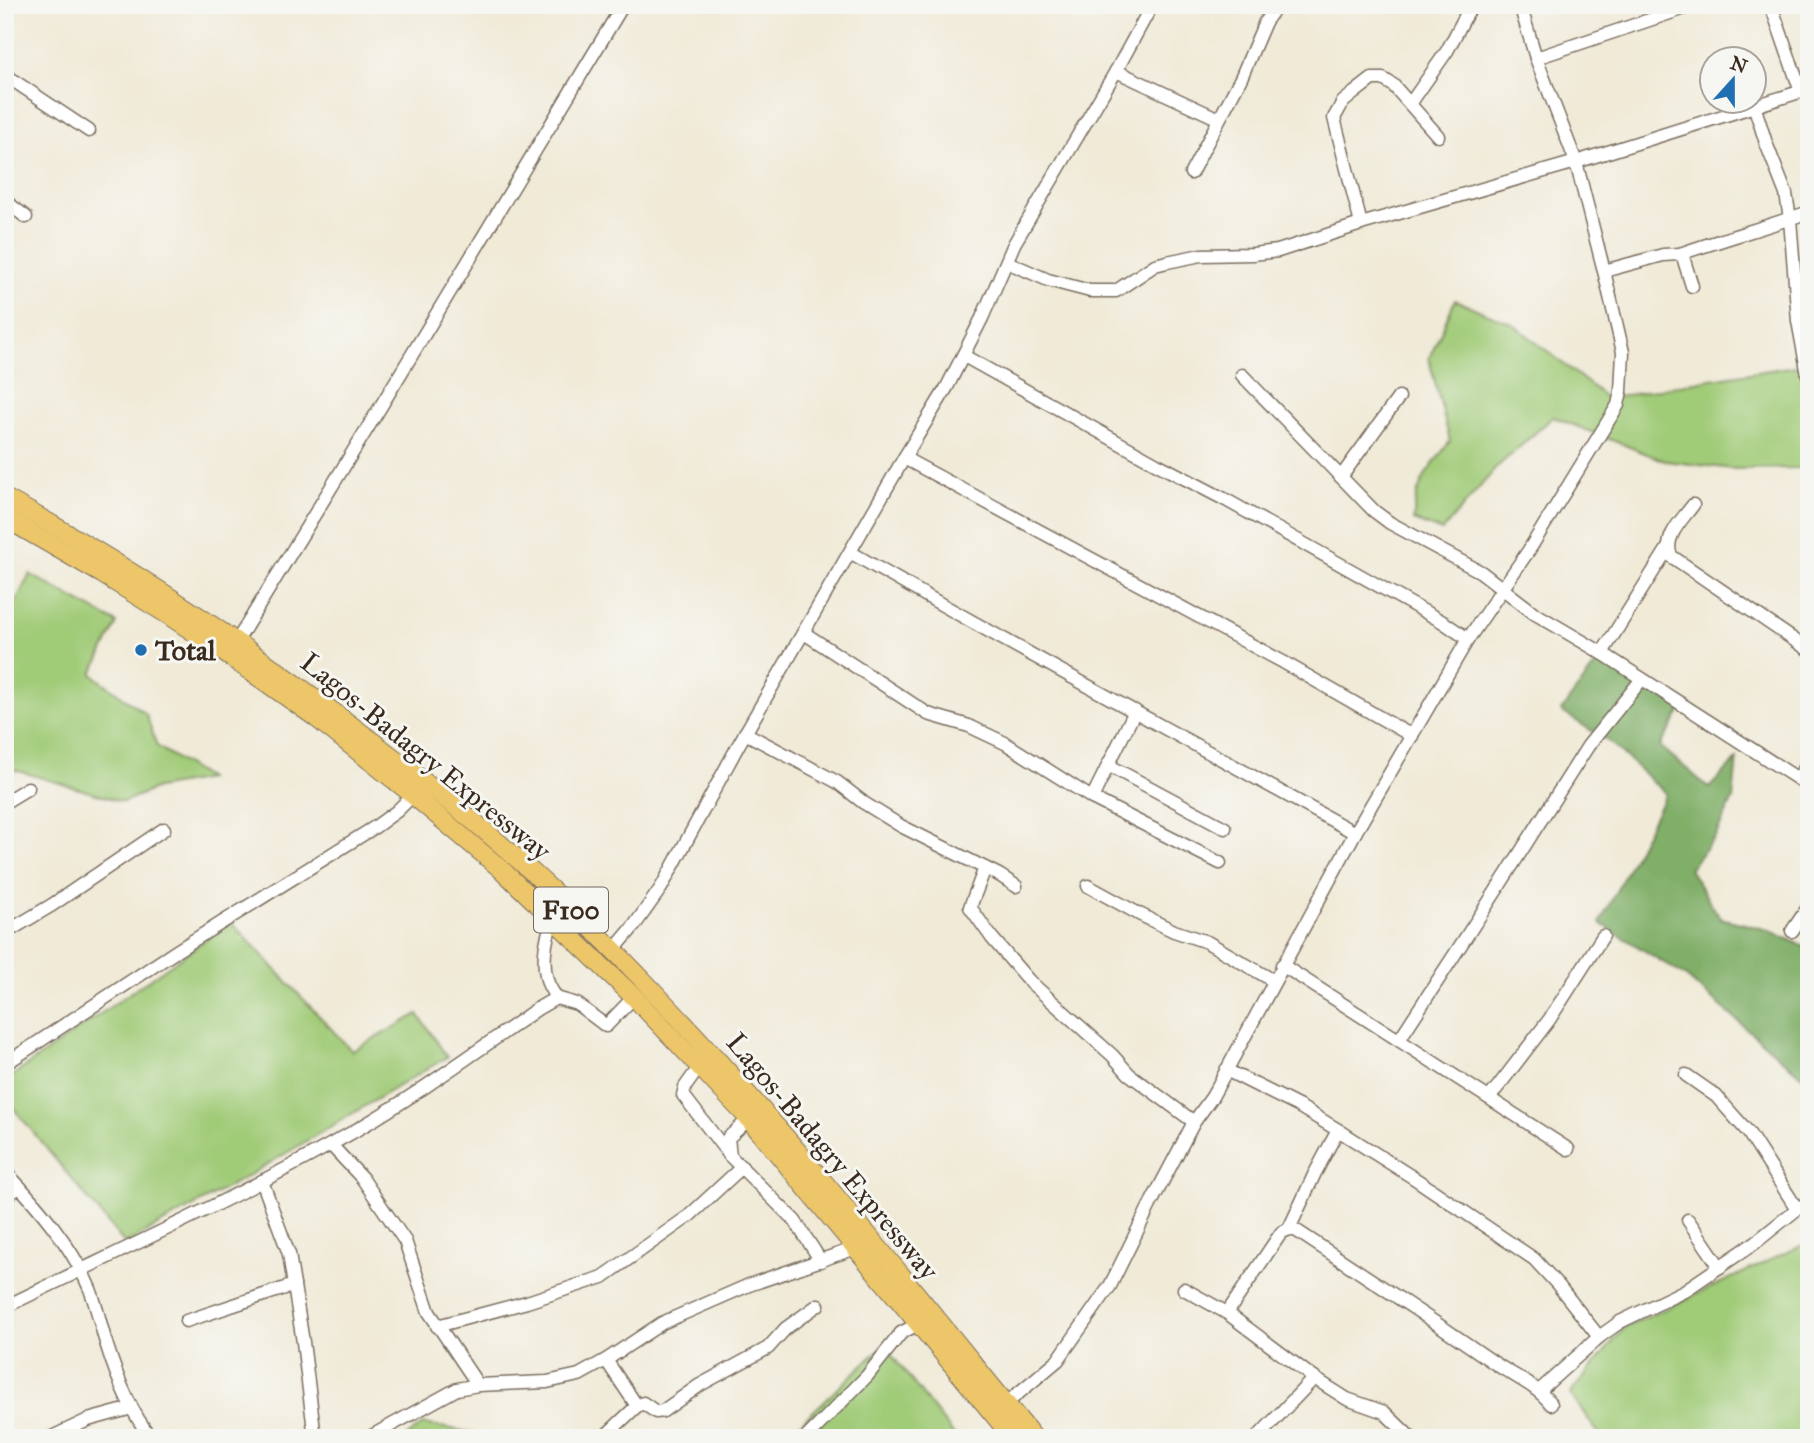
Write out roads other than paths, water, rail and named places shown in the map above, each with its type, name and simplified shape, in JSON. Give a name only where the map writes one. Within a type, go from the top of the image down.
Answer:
[{"type":"highway","name":"Lagos-Badagry Expressway","points":[[5,498],[116,563],[237,640],[406,767],[492,837],[613,951],[708,1049],[793,1146],[1000,1409],[1013,1438]]},
{"type":"highway","name":"Lagos-Badagry Expressway","points":[[5,518],[165,613],[315,717],[413,794],[501,869],[634,997],[700,1066],[749,1119],[918,1324],[1000,1409],[1034,1438]]},
{"type":"street","points":[[237,640],[622,5]]},
{"type":"street","points":[[613,951],[661,888],[745,733],[964,356],[1014,244],[1152,5]]},
{"type":"street","points":[[1191,173],[1241,78],[1265,22],[1277,5]]},
{"type":"street","points":[[1410,104],[1447,51],[1474,5]]},
{"type":"street","points":[[1000,1409],[1058,1360],[1110,1286],[1194,1122],[1212,1097],[1355,833],[1468,639],[1529,550],[1618,405],[1623,352],[1604,271],[1576,162],[1536,58],[1520,5]]},
{"type":"street","points":[[1536,58],[1694,5]]},
{"type":"street","points":[[1769,101],[1805,90],[1771,5]]},
{"type":"street","points":[[1116,71],[1219,119]]},
{"type":"street","points":[[5,75],[89,131]]},
{"type":"street","points":[[1361,224],[1334,118],[1343,102],[1372,79],[1383,79],[1393,85],[1438,136]]},
{"type":"street","points":[[1007,262],[1048,280],[1090,290],[1116,290],[1155,265],[1167,261],[1201,255],[1266,253],[1576,162],[1720,116]]},
{"type":"street","points":[[1757,116],[1786,194],[1808,375]]},
{"type":"street","points":[[5,201],[26,217]]},
{"type":"street","points":[[1604,271],[1663,255],[1680,254],[1809,212]]},
{"type":"street","points":[[1680,254],[1692,286]]},
{"type":"street","points":[[964,356],[1226,500],[1443,622],[1468,639]]},
{"type":"street","points":[[1242,375],[1374,511],[1390,523],[1481,572],[1534,612],[1803,782],[1809,763]]},
{"type":"street","points":[[1341,477],[1399,397]]},
{"type":"street","points":[[904,458],[1283,662],[1412,736]]},
{"type":"street","points":[[1602,653],[1668,548],[1670,537],[1693,505]]},
{"type":"street","points":[[1668,548],[1671,556],[1809,650]]},
{"type":"street","points":[[850,552],[957,615],[1355,833]]},
{"type":"street","points":[[804,633],[928,714],[969,726],[1005,743],[1091,798],[1220,863]]},
{"type":"street","points":[[1399,1040],[1588,746],[1642,679]]},
{"type":"street","points":[[1091,798],[1135,711]]},
{"type":"street","points":[[745,733],[837,782],[901,827],[1016,886]]},
{"type":"street","points":[[1108,765],[1225,828]]},
{"type":"street","points":[[5,802],[28,788]]},
{"type":"street","points":[[5,1064],[199,936],[375,827],[397,811],[413,794]]},
{"type":"street","points":[[5,933],[52,905],[164,829]]},
{"type":"street","points":[[985,868],[970,907],[992,938],[1029,981],[1112,1055],[1129,1074],[1194,1122]]},
{"type":"street","points":[[1088,886],[1150,920],[1207,942],[1274,981]]},
{"type":"street","points":[[1792,931],[1809,906]]},
{"type":"street","points":[[554,919],[547,936],[545,962],[548,983],[556,998],[577,1004],[606,1026],[634,997]]},
{"type":"street","points":[[1490,1097],[1549,1020],[1603,936]]},
{"type":"street","points":[[1282,965],[1568,1149]]},
{"type":"street","points":[[5,1307],[331,1145],[556,998]]},
{"type":"street","points":[[700,1066],[685,1087],[683,1095],[730,1156],[795,1221],[821,1261]]},
{"type":"street","points":[[1226,1070],[1300,1107],[1338,1130],[1534,1259],[1599,1337]]},
{"type":"street","points":[[1539,1391],[1599,1337],[1620,1322],[1684,1291],[1803,1206],[1748,1132],[1716,1096],[1686,1075]]},
{"type":"street","points":[[730,1156],[728,1139],[749,1119]]},
{"type":"street","points":[[1227,1313],[1281,1233],[1289,1229],[1338,1130]]},
{"type":"street","points":[[331,1145],[362,1178],[405,1241],[429,1312],[478,1385]]},
{"type":"street","points":[[437,1326],[527,1302],[603,1277],[688,1216],[742,1167]]},
{"type":"street","points":[[5,1171],[61,1236],[80,1270],[90,1290],[108,1349],[132,1408],[150,1438]]},
{"type":"street","points":[[262,1181],[289,1254],[315,1438]]},
{"type":"street","points":[[5,1196],[20,1186]]},
{"type":"street","points":[[1688,1220],[1720,1267]]},
{"type":"street","points":[[1289,1229],[1297,1231],[1451,1332],[1539,1391],[1551,1404]]},
{"type":"street","points":[[368,1438],[457,1389],[478,1385],[547,1382],[579,1375],[662,1323],[750,1285],[856,1248]]},
{"type":"street","points":[[186,1321],[294,1285]]},
{"type":"street","points":[[1184,1289],[1227,1313],[1314,1378],[1347,1399],[1384,1412],[1411,1438]]},
{"type":"street","points":[[603,1438],[637,1406],[643,1404],[656,1412],[663,1411],[700,1385],[768,1348],[786,1328],[818,1305]]},
{"type":"street","points":[[806,1438],[867,1376],[901,1334],[918,1324]]},
{"type":"street","points":[[606,1360],[637,1406]]},
{"type":"street","points":[[1257,1438],[1314,1378]]},
{"type":"street","points":[[50,1438],[88,1420],[132,1408]]},
{"type":"place","name":"Total","points":[[141,650]]}]
